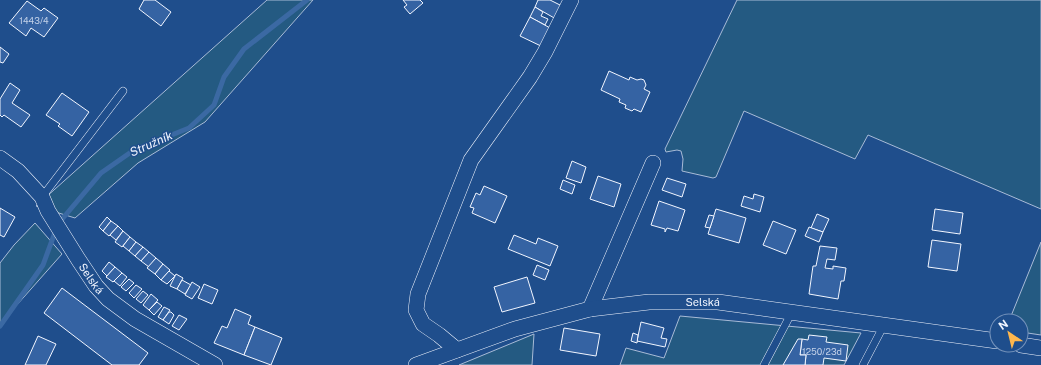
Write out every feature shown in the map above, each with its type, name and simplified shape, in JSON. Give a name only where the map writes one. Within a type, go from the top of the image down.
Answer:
[{"type":"street","points":[[456,350],[439,335],[423,324],[416,310],[418,294],[471,160],[530,77],[545,52],[571,0]]},
{"type":"street","name":"Selská","points":[[0,158],[18,171],[45,204],[96,286],[108,299],[135,319],[215,365]]},
{"type":"street","points":[[590,309],[653,163]]},
{"type":"street","name":"Selská","points":[[416,365],[515,329],[590,309],[649,302],[718,302],[989,340]]},
{"type":"street","points":[[1029,346],[1041,348]]},
{"type":"lane","points":[[45,204],[123,91]]},
{"type":"lane","points":[[764,365],[792,312]]},
{"type":"lane","points":[[863,365],[884,325]]},
{"type":"shaded area","points":[[267,0],[313,0],[205,122],[138,163],[75,218],[36,206]]},
{"type":"shaded area","points":[[737,0],[1041,0],[1041,209],[868,135],[855,159],[744,111],[716,177],[713,178],[682,171],[683,159],[681,151],[677,150],[666,152],[665,149]]},
{"type":"shaded area","points":[[35,223],[62,254],[0,324],[0,263],[14,245]]},
{"type":"shaded area","points":[[1041,242],[1041,335],[1029,333],[1029,313],[1012,313]]},
{"type":"shaded area","points":[[680,316],[861,333],[844,365],[620,365],[626,348],[664,358]]},
{"type":"shaded area","points":[[534,334],[532,365],[459,365]]},
{"type":"building","points":[[144,0],[155,0],[171,12],[161,26],[139,9]]},
{"type":"building","points":[[403,0],[420,0],[423,3],[410,14],[404,7],[407,5]]},
{"type":"building","points":[[538,0],[550,0],[562,6],[556,19],[535,7]]},
{"type":"building","points":[[27,1],[41,11],[44,8],[58,18],[44,37],[31,28],[26,36],[9,23]]},
{"type":"building","points":[[535,7],[543,12],[541,16],[548,19],[545,25],[530,17]]},
{"type":"building","points":[[530,17],[552,29],[543,47],[520,36]]},
{"type":"building","points":[[0,47],[9,54],[3,63],[0,62]]},
{"type":"building","points":[[609,71],[629,80],[630,77],[637,80],[644,80],[646,85],[644,89],[650,92],[641,112],[634,109],[632,111],[625,108],[626,105],[619,102],[620,99],[601,90]]},
{"type":"building","points":[[10,83],[20,90],[12,103],[30,115],[21,127],[4,115],[2,117],[0,115],[0,99]]},
{"type":"building","points":[[62,93],[89,112],[72,136],[58,126],[60,124],[46,115]]},
{"type":"building","points":[[572,161],[586,167],[581,183],[566,178]]},
{"type":"building","points":[[598,176],[621,184],[614,207],[590,199]]},
{"type":"building","points":[[667,178],[686,184],[682,197],[662,190]]},
{"type":"building","points":[[563,180],[575,185],[572,194],[560,189]]},
{"type":"building","points":[[484,186],[507,196],[495,223],[472,213],[474,208],[470,207],[476,193],[480,195]]},
{"type":"building","points":[[754,194],[764,197],[760,212],[741,206],[744,196],[753,199]]},
{"type":"building","points":[[659,201],[685,210],[678,231],[667,228],[665,232],[665,229],[651,225]]},
{"type":"building","points":[[0,208],[15,217],[4,237],[0,235]]},
{"type":"building","points":[[716,209],[746,218],[739,243],[708,234]]},
{"type":"building","points":[[935,209],[963,213],[960,234],[932,230]]},
{"type":"building","points":[[817,214],[829,219],[823,232],[811,228]]},
{"type":"building","points":[[709,215],[714,216],[710,228],[705,227]]},
{"type":"building","points":[[107,217],[111,221],[103,231],[99,227]]},
{"type":"building","points":[[111,221],[118,226],[109,236],[103,231]]},
{"type":"building","points":[[773,221],[796,230],[786,254],[763,245]]},
{"type":"building","points":[[118,226],[123,231],[116,240],[110,235]]},
{"type":"building","points":[[809,227],[823,232],[819,242],[805,236]]},
{"type":"building","points":[[123,231],[130,237],[122,247],[115,242]]},
{"type":"building","points":[[514,235],[536,244],[538,238],[558,246],[550,266],[508,249]]},
{"type":"building","points":[[130,237],[136,242],[129,251],[123,246]]},
{"type":"building","points":[[932,240],[961,244],[957,271],[928,267]]},
{"type":"building","points":[[136,242],[143,247],[135,256],[129,251]]},
{"type":"building","points":[[820,246],[837,248],[835,260],[827,259],[825,268],[833,269],[833,266],[846,268],[844,281],[841,281],[838,299],[809,294],[813,266],[816,266]]},
{"type":"building","points":[[143,247],[149,252],[141,261],[135,256]]},
{"type":"building","points":[[149,252],[156,258],[149,267],[141,261]]},
{"type":"building","points":[[156,258],[163,264],[155,274],[147,268]]},
{"type":"building","points":[[109,262],[115,267],[107,276],[102,271]]},
{"type":"building","points":[[163,264],[170,270],[161,280],[155,274]]},
{"type":"building","points":[[537,265],[549,270],[545,280],[533,275]]},
{"type":"building","points":[[115,267],[122,273],[113,282],[106,277]]},
{"type":"building","points":[[169,271],[175,276],[167,284],[161,280]]},
{"type":"building","points":[[122,273],[127,277],[120,286],[114,281]]},
{"type":"building","points":[[176,274],[183,278],[177,289],[170,286]]},
{"type":"building","points":[[527,277],[535,303],[502,312],[494,287]]},
{"type":"building","points":[[129,279],[134,283],[126,291],[121,287]]},
{"type":"building","points":[[182,280],[191,285],[185,294],[177,289]]},
{"type":"building","points":[[192,282],[200,287],[192,299],[185,295]]},
{"type":"building","points":[[204,284],[218,290],[212,304],[198,298]]},
{"type":"building","points":[[136,285],[142,289],[134,298],[129,293]]},
{"type":"building","points":[[62,288],[148,353],[139,365],[112,365],[44,313]]},
{"type":"building","points":[[143,291],[148,295],[141,303],[136,299]]},
{"type":"building","points":[[151,294],[158,300],[149,310],[143,305]]},
{"type":"building","points":[[157,302],[162,306],[154,315],[149,310]]},
{"type":"building","points":[[164,307],[170,310],[163,320],[158,317]]},
{"type":"building","points":[[235,309],[251,316],[248,324],[255,327],[244,355],[214,343],[222,326],[227,328]]},
{"type":"building","points":[[169,312],[174,315],[169,324],[163,320]]},
{"type":"building","points":[[179,315],[187,319],[179,330],[172,326]]},
{"type":"building","points":[[641,322],[664,328],[661,338],[667,339],[665,347],[637,341]]},
{"type":"building","points":[[255,327],[282,338],[271,365],[244,355]]},
{"type":"building","points":[[564,328],[600,334],[596,356],[560,350]]},
{"type":"building","points":[[633,333],[638,335],[637,343],[631,341]]},
{"type":"building","points":[[809,335],[827,337],[826,342],[848,345],[846,361],[824,358],[823,365],[805,365],[806,355],[800,355],[802,339],[808,340]]},
{"type":"building","points":[[38,336],[56,344],[46,365],[25,365]]},
{"type":"building","points":[[798,339],[802,339],[800,355],[806,355],[805,365],[783,365]]},
{"type":"waterway","name":"Stružník","points":[[0,326],[43,265],[58,224],[101,173],[134,150],[189,128],[214,105],[224,77],[244,49],[307,0]]}]
